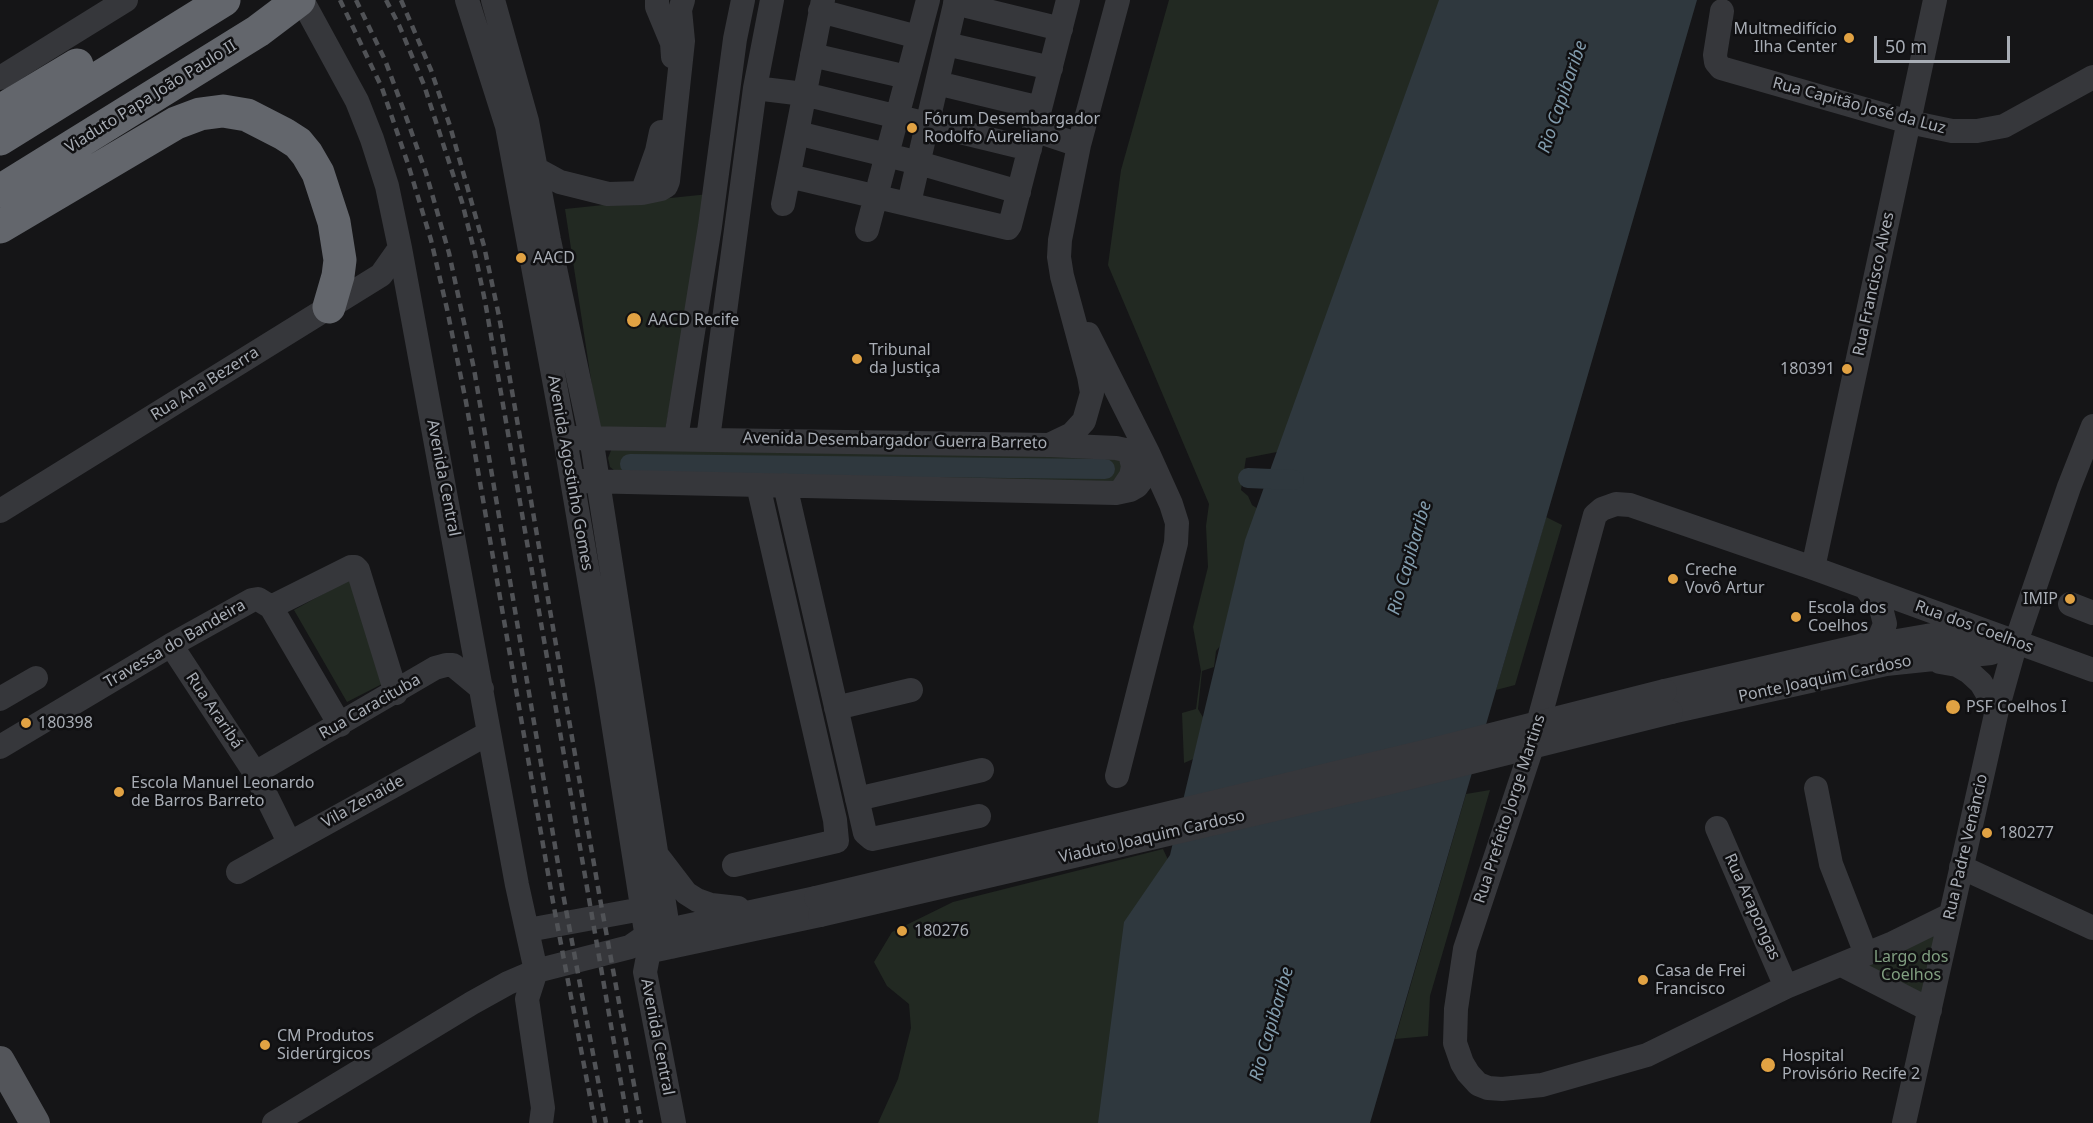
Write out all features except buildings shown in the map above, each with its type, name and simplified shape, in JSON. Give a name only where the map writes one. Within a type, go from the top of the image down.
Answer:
[{"type":"highway","name":"Viaduto Papa João Paulo II","points":[[0,191],[258,31],[300,0]]},
{"type":"highway","points":[[0,111],[146,23],[222,1]]},
{"type":"highway","points":[[0,139],[222,1]]},
{"type":"highway","points":[[0,227],[176,123],[200,114],[224,111],[247,115],[298,143],[318,173],[328,201],[340,260],[338,276],[328,307]]},
{"type":"main road","points":[[0,1061],[36,1123]]},
{"type":"street","points":[[0,78],[126,0]]},
{"type":"street","name":"Avenida Central","points":[[300,0],[357,101],[387,186],[517,885],[536,971]]},
{"type":"street","name":"Avenida Agostinho Gomes","points":[[466,0],[507,126],[527,172],[549,240],[591,437],[657,855],[653,942]]},
{"type":"street","name":"Avenida Agostinho Gomes","points":[[493,0],[521,99],[527,172],[565,439],[642,909],[653,942]]},
{"type":"street","points":[[676,438],[710,226],[735,39],[743,0]]},
{"type":"street","points":[[708,439],[755,88],[772,0]]},
{"type":"street","points":[[867,230],[928,0]]},
{"type":"street","points":[[789,176],[1008,228],[1068,0]]},
{"type":"street","name":"Avenida Desembargador Guerra Barreto","points":[[565,439],[676,438],[1049,445],[1072,434],[1084,421],[1092,393],[1062,276],[1060,240],[1079,145],[1118,0]]},
{"type":"street","name":"Rua Francisco Alves","points":[[1813,567],[1935,0]]},
{"type":"street","points":[[527,172],[608,194],[642,193],[661,189],[668,181],[683,41],[681,5],[654,1]]},
{"type":"street","points":[[642,193],[659,140],[668,98],[673,56],[670,33],[654,1]]},
{"type":"street","points":[[909,203],[956,1],[1061,29]]},
{"type":"street","points":[[783,204],[822,5],[918,37]]},
{"type":"street","name":"Rua Capitão José da Luz","points":[[1722,11],[1715,55],[1716,62],[1721,68],[1909,123],[1952,131],[1977,131],[2004,126],[2093,77]]},
{"type":"street","points":[[946,44],[1051,68]]},
{"type":"street","points":[[812,55],[908,77]]},
{"type":"street","points":[[937,83],[1035,129],[1079,145]]},
{"type":"street","points":[[755,88],[804,94],[927,124],[1035,129]]},
{"type":"street","points":[[797,133],[919,163],[1019,192]]},
{"type":"street","name":"Rua Ana Bezerra","points":[[0,511],[381,275],[400,248]]},
{"type":"street","name":"Avenida Desembargador Guerra Barreto","points":[[1067,292],[1148,453],[1177,523],[1176,543],[1117,776]]},
{"type":"street","name":"Rua Padre Venâncio","points":[[1904,1123],[1997,710],[2016,642],[2093,426]]},
{"type":"street","points":[[1049,445],[1125,450],[1130,454],[1133,466],[1131,476],[1127,484],[1116,493]]},
{"type":"street","points":[[572,481],[1116,493],[1137,486],[1143,478],[1148,453]]},
{"type":"street","points":[[734,865],[837,842],[836,820],[758,485]]},
{"type":"street","points":[[785,485],[865,833],[872,838],[979,816]]},
{"type":"street","name":"Rua dos Coelhos","points":[[1616,504],[1630,505],[1813,567],[2093,670]]},
{"type":"street","name":"Rua Prefeito Jorge Martins","points":[[1616,504],[1602,509],[1595,515],[1530,753],[1465,949],[1456,1009],[1455,1043],[1462,1063],[1478,1084],[1488,1088],[1517,1088],[1553,1082],[1647,1055],[1786,987]]},
{"type":"street","points":[[1822,529],[1838,563],[1881,608],[1885,624],[1880,636],[1875,641],[1860,646]]},
{"type":"street","name":"Travessa do Bandeira","points":[[0,747],[171,645],[252,600],[263,600],[271,607],[351,567],[358,570],[396,693]]},
{"type":"street","points":[[2070,604],[2093,613]]},
{"type":"street","points":[[271,607],[340,725]]},
{"type":"street","name":"Ponte Joaquim Cardoso","points":[[1668,702],[1860,646],[1916,636],[1949,634],[2016,642]]},
{"type":"street","name":"Ponte Joaquim Cardoso","points":[[1668,702],[1923,658],[1991,653],[2016,642]]},
{"type":"street","name":"Rua Araribá","points":[[171,645],[255,773],[289,842]]},
{"type":"street","points":[[1923,658],[1957,665],[1969,672],[1981,683],[1997,710]]},
{"type":"street","name":"Rua Caracituba","points":[[255,773],[396,693],[435,668],[453,665],[482,689]]},
{"type":"street","points":[[0,699],[36,678]]},
{"type":"street","points":[[836,708],[911,690]]},
{"type":"street","name":"Viaduto Joaquim Cardoso","points":[[283,1121],[472,1003],[536,971],[653,942],[818,906],[1428,751],[1668,702]]},
{"type":"street","name":"Vila Zenaide","points":[[238,872],[489,733]]},
{"type":"street","points":[[857,799],[982,770]]},
{"type":"street","points":[[1816,788],[1831,864],[1866,954]]},
{"type":"street","name":"Rua Arapongas","points":[[1717,828],[1786,987]]},
{"type":"street","points":[[657,855],[686,893],[711,905],[743,908],[779,904]]},
{"type":"street","points":[[1961,867],[2093,928]]},
{"type":"street","name":"Viaduto Joaquim Cardoso","points":[[653,942],[779,904],[818,906]]},
{"type":"street","points":[[528,930],[642,909]]},
{"type":"street","points":[[1786,987],[1842,965],[1950,915]]},
{"type":"street","name":"Avenida Central","points":[[653,942],[645,972],[674,1123]]},
{"type":"street","points":[[1842,965],[1930,1010]]},
{"type":"street","points":[[536,971],[527,999],[543,1108],[541,1123]]},
{"type":"green space","points":[[1169,0],[1458,0],[1287,450],[1246,458],[1241,490],[1248,496],[1252,505],[1261,511],[1228,636],[1216,651],[1214,667],[1202,671],[1198,709],[1207,724],[1198,757],[1184,763],[1182,713],[1196,709],[1201,671],[1193,627],[1208,567],[1206,526],[1209,504],[1108,265],[1121,170]]},
{"type":"green space","points":[[709,194],[665,431],[599,432],[565,209]]},
{"type":"green space","points":[[614,443],[1109,451],[1124,465],[1114,487],[623,477],[610,467],[608,458]]},
{"type":"green space","points":[[1546,517],[1562,525],[1515,685],[1496,690]]},
{"type":"green space","points":[[352,578],[382,684],[347,702],[294,610]]},
{"type":"green space","points":[[1490,790],[1430,996],[1428,1036],[1395,1039],[1466,794]]},
{"type":"green space","points":[[1163,849],[1170,864],[1112,1123],[878,1123],[898,1079],[911,1028],[909,1004],[887,986],[874,962],[892,932],[953,902]]},
{"type":"green space","name":"Largo dos Coelhos","points":[[1948,930],[1931,1004],[1851,968]]},
{"type":"water","name":"Rio Capibaribe","points":[[1439,0],[1697,0],[1370,1123],[1098,1123],[1124,922],[1170,855],[1245,540]]},
{"type":"waterway","points":[[630,464],[1105,469]]},
{"type":"waterway","points":[[1248,478],[1294,480]]},
{"type":"railway","points":[[340,0],[382,88],[431,240],[447,309],[466,402],[553,902],[595,1123]]},
{"type":"railway","points":[[356,0],[385,60],[404,111],[426,173],[449,253],[474,369],[564,899],[606,1123]]},
{"type":"railway","points":[[386,0],[424,85],[462,202],[475,254],[628,1123]]},
{"type":"railway","points":[[401,0],[431,70],[450,126],[484,246],[499,316],[641,1123]]},
{"type":"place","name":"Multmedifício Ilha Center","points":[[1849,38]]},
{"type":"place","name":"Fórum Desembargador Rodolfo Aureliano","points":[[912,128]]},
{"type":"place","name":"AACD","points":[[521,258]]},
{"type":"place","name":"AACD Recife","points":[[634,320]]},
{"type":"place","name":"Tribunal da Justiça","points":[[857,359]]},
{"type":"place","name":"180391","points":[[1847,369]]},
{"type":"place","name":"Creche Vovô Artur","points":[[1673,579]]},
{"type":"place","name":"IMIP","points":[[2070,599]]},
{"type":"place","name":"Escola dos Coelhos","points":[[1796,617]]},
{"type":"place","name":"PSF Coelhos I","points":[[1953,707]]},
{"type":"place","name":"180398","points":[[26,723]]},
{"type":"place","name":"Escola Manuel Leonardo de Barros Barreto","points":[[119,792]]},
{"type":"place","name":"180277","points":[[1987,833]]},
{"type":"place","name":"180276","points":[[902,931]]},
{"type":"place","name":"Casa de Frei Francisco","points":[[1643,980]]},
{"type":"place","name":"CM Produtos Siderúrgicos","points":[[265,1045]]},
{"type":"place","name":"Hospital Provisório Recife 2","points":[[1768,1065]]}]
